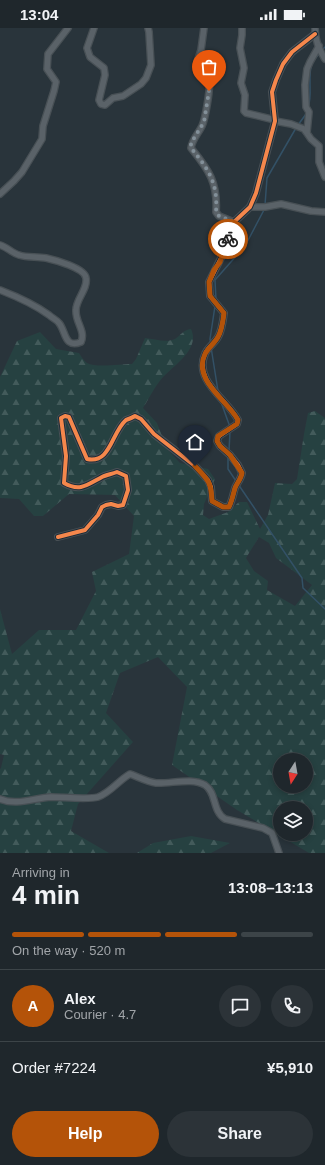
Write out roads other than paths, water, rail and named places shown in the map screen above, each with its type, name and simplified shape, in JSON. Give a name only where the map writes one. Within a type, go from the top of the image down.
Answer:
[{"type":"street","points":[[0,194],[22,172],[42,139],[42,126],[56,82],[47,69],[48,54],[68,28]]},
{"type":"street","points":[[94,28],[87,48],[90,57],[104,68],[105,75],[99,100],[101,104],[105,105],[113,98],[125,95],[141,84],[146,78],[152,65],[148,28]]},
{"type":"street","points":[[204,28],[201,50],[197,62],[208,76],[210,83],[204,122],[191,143],[191,148],[210,174],[217,201],[216,212],[219,216],[234,222]]},
{"type":"street","points":[[242,28],[240,48],[244,68],[241,83],[245,94],[244,110],[246,113],[293,125],[306,132],[319,146],[319,162],[325,177]]},
{"type":"street","points":[[58,538],[85,530],[98,515],[102,507],[111,504],[118,506],[123,504],[128,490],[126,476],[117,472],[104,476],[83,487],[76,488],[64,483],[66,456],[62,418],[65,416],[69,417],[73,422],[87,459],[93,460],[99,459],[106,453],[112,441],[127,420],[135,416],[141,418],[154,434],[195,466],[208,480],[211,487],[212,501],[223,507],[229,507],[232,502],[236,486],[242,473],[238,465],[217,441],[218,436],[237,424],[238,420],[209,385],[204,376],[202,366],[205,354],[218,337],[224,313],[210,296],[209,282],[225,250],[234,222],[250,206],[256,194],[275,121],[272,92],[280,70],[292,52],[315,31],[319,46],[325,59]]},
{"type":"street","points":[[306,132],[309,113],[306,107],[307,70],[319,46]]},
{"type":"street","points":[[250,206],[265,207],[285,204],[311,211],[325,212]]},
{"type":"street","points":[[0,245],[18,255],[46,258],[68,264],[78,268],[85,275],[86,278],[83,292],[76,308],[76,313],[83,334],[81,342],[77,344],[69,342],[66,339],[60,323],[34,305],[0,290]]},
{"type":"street","points":[[0,799],[17,803],[32,799],[52,797],[98,797],[109,790],[124,776],[130,774],[155,783],[191,782],[204,784],[210,789],[216,808],[222,817],[263,828],[272,833],[279,853]]},
{"type":"waterway","points":[[322,50],[325,47]]},
{"type":"waterway","points":[[308,108],[312,63],[320,53]]},
{"type":"waterway","points":[[298,125],[306,114]]},
{"type":"waterway","points":[[265,205],[267,178],[296,128]]},
{"type":"waterway","points":[[216,300],[215,280],[245,246],[265,208]]},
{"type":"waterway","points":[[211,344],[210,339],[215,306]]},
{"type":"waterway","points":[[211,347],[218,391]]},
{"type":"waterway","points":[[221,402],[230,427]]},
{"type":"waterway","points":[[229,451],[230,431]]},
{"type":"waterway","points":[[228,457],[228,469],[236,481]]},
{"type":"waterway","points":[[238,484],[302,578],[303,588],[325,609]]}]
